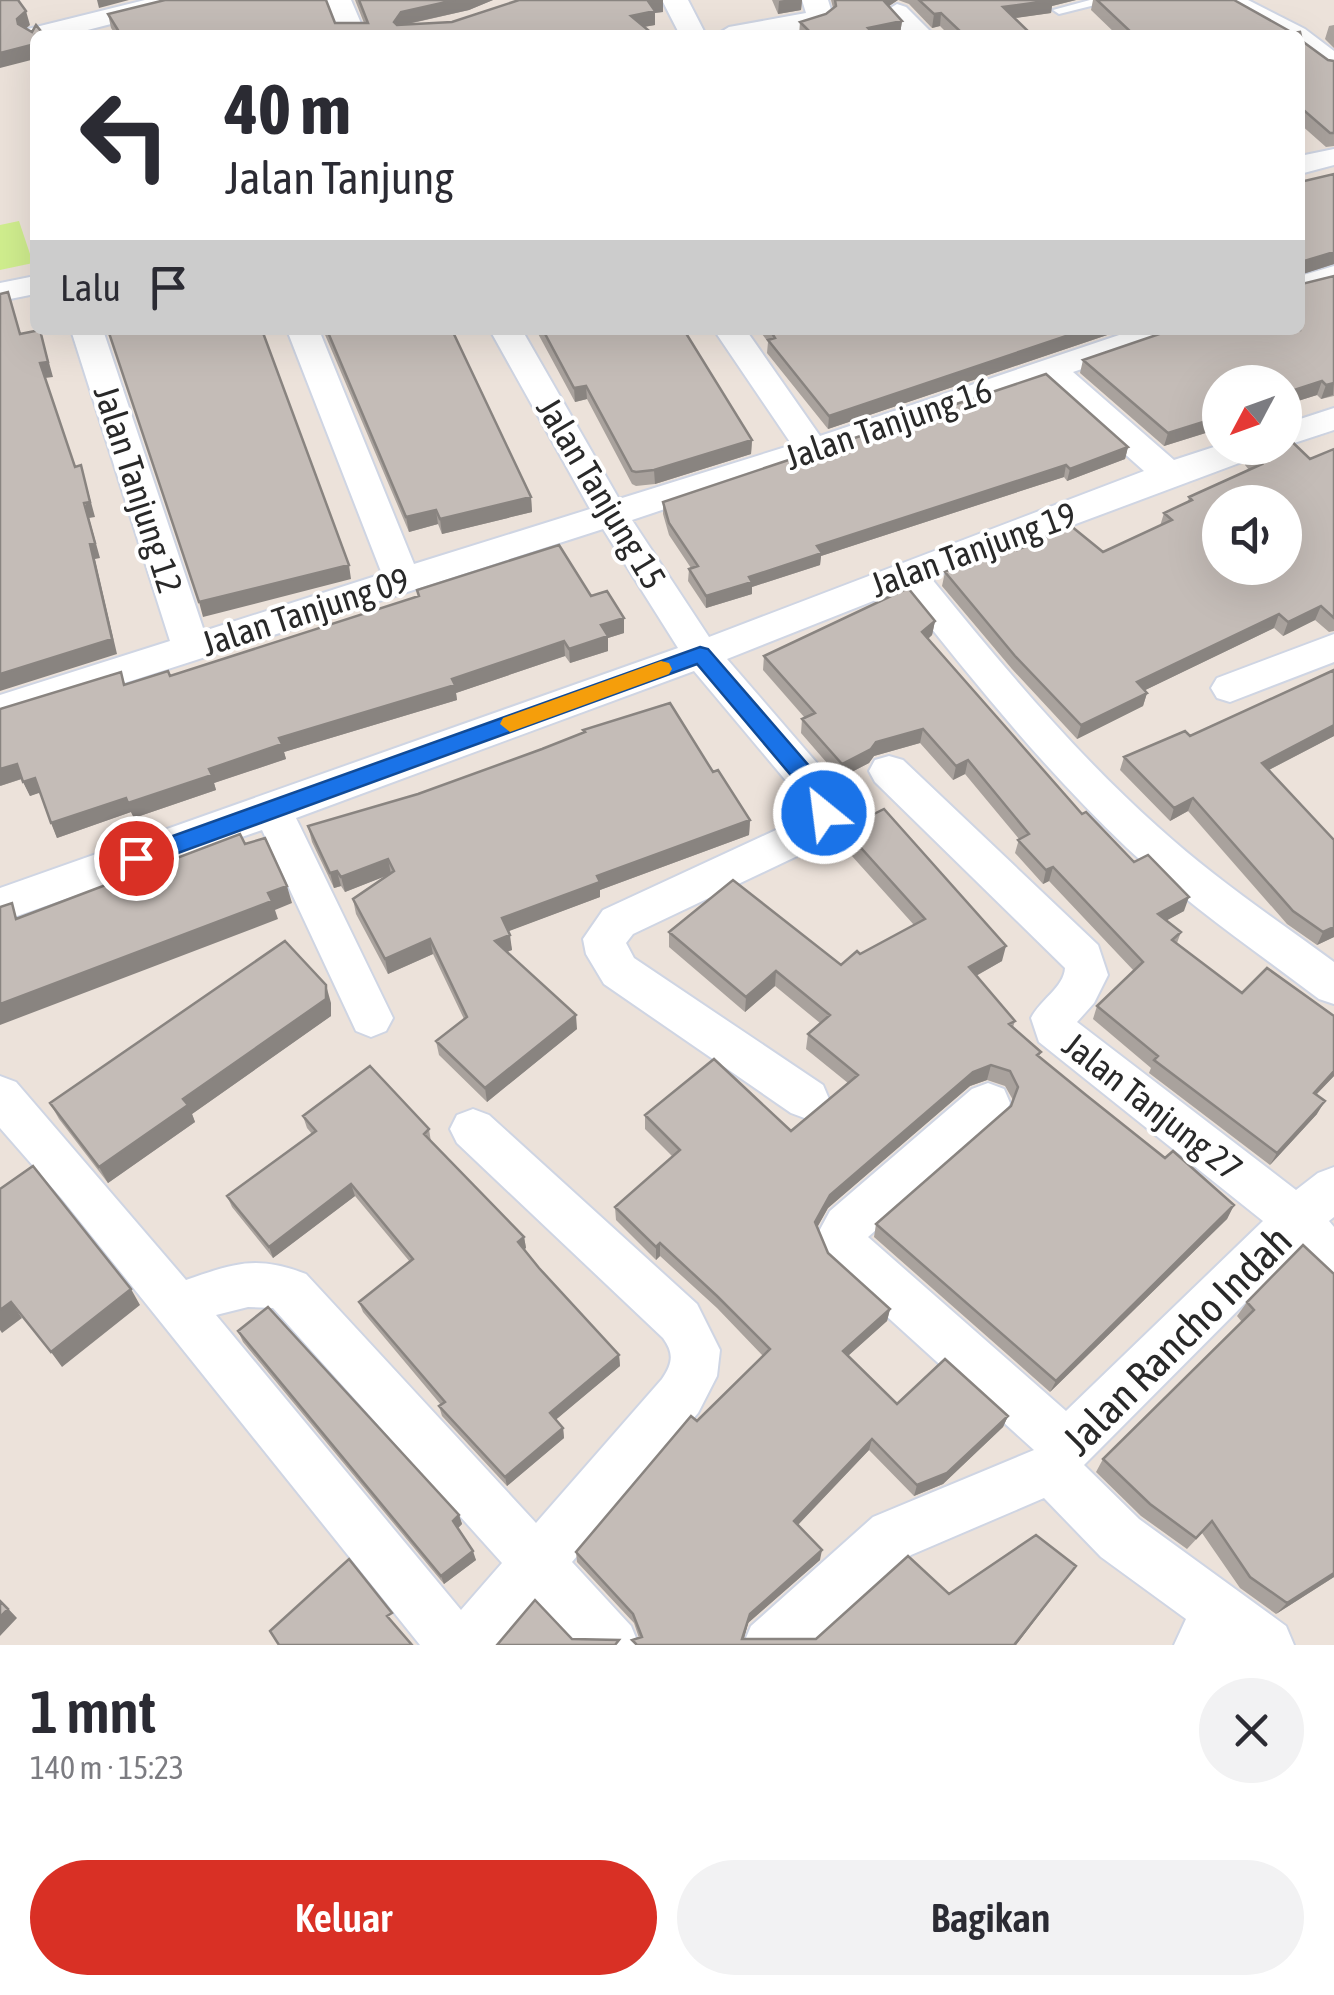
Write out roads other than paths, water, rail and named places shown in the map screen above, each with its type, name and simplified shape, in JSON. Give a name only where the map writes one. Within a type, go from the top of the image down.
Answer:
[{"type":"street","points":[[39,30],[48,0]]},
{"type":"street","points":[[58,30],[176,0]]},
{"type":"street","points":[[338,0],[351,30]]},
{"type":"street","points":[[676,0],[691,30]]},
{"type":"street","points":[[1228,0],[1286,30]]},
{"type":"street","points":[[771,30],[818,8]]},
{"type":"street","points":[[897,12],[916,30]]},
{"type":"street","points":[[1305,41],[1334,64]]},
{"type":"street","points":[[1305,164],[1334,157]]},
{"type":"street","points":[[1305,284],[1334,275]]},
{"type":"street","points":[[0,292],[30,286]]},
{"type":"street","name":"Jalan Tanjung 12","points":[[89,335],[190,648]]},
{"type":"street","points":[[305,335],[402,580]]},
{"type":"street","name":"Jalan Tanjung 15","points":[[509,335],[610,512],[700,654],[815,788],[824,813],[819,828],[799,840],[618,922],[604,940],[607,954],[619,971],[807,1099]]},
{"type":"street","name":"Jalan Tanjung 16","points":[[610,512],[812,450],[1149,335]]},
{"type":"street","points":[[734,336],[812,450]]},
{"type":"street","points":[[1048,369],[1170,476]]},
{"type":"street","points":[[1302,429],[1334,419]]},
{"type":"street","name":"Jalan Tanjung 19","points":[[0,905],[273,811],[1202,464]]},
{"type":"street","name":"Jalan Tanjung 09","points":[[0,709],[610,512]]},
{"type":"street","points":[[907,572],[1064,757],[1142,838],[1230,909],[1330,977]]},
{"type":"street","points":[[1230,688],[1334,647]]},
{"type":"street","name":"Jalan Tanjung 27","points":[[889,771],[1089,967],[1087,981],[1052,1018],[1054,1029],[1315,1203]]},
{"type":"street","points":[[273,811],[371,1018]]},
{"type":"street","points":[[0,1096],[455,1645]]},
{"type":"street","points":[[770,1645],[820,1596],[892,1536],[1060,1457],[840,1238],[847,1226],[988,1103]]},
{"type":"street","points":[[466,1645],[688,1386],[699,1364],[697,1346],[680,1321],[474,1129]]},
{"type":"street","points":[[1315,1203],[1334,1263]]},
{"type":"street","name":"Jalan Rancho Indah","points":[[1267,1645],[1211,1628],[1120,1538],[1060,1457],[1315,1203]]},
{"type":"street","points":[[177,1306],[256,1282],[272,1281],[290,1290],[612,1645]]},
{"type":"lane","points":[[1059,10],[1109,0]]}]
